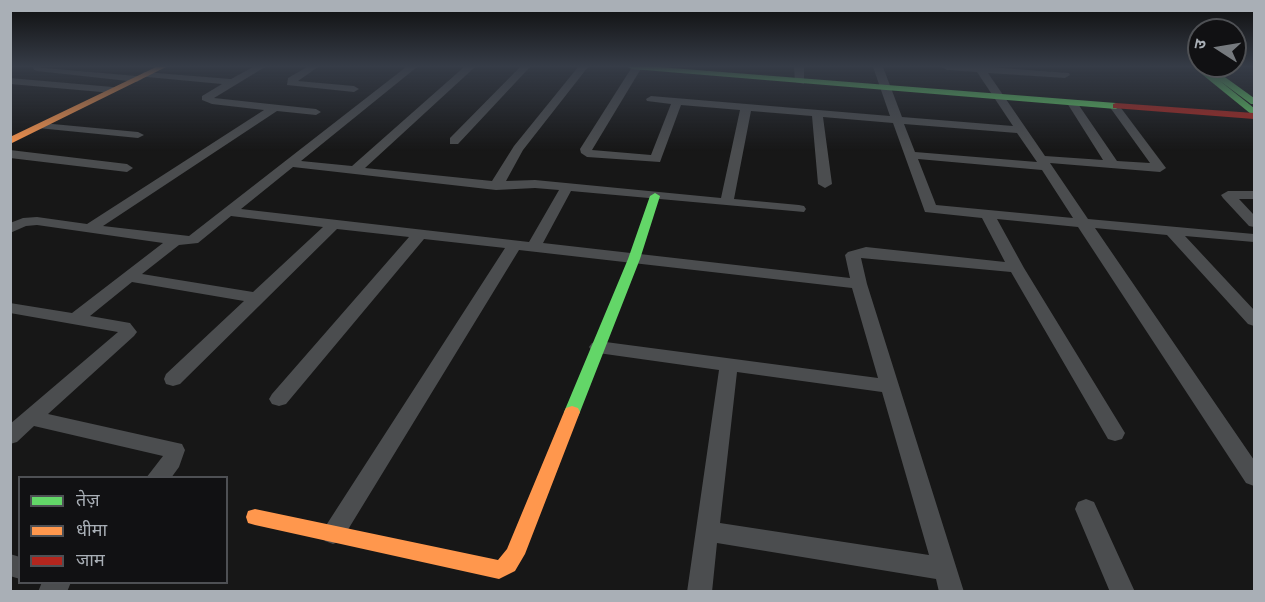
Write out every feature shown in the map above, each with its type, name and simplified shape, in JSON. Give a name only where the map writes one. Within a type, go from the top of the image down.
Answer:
[{"type":"street","points":[[10,141],[103,95]]},
{"type":"street","points":[[211,95],[207,100],[316,112]]},
{"type":"street","points":[[10,229],[29,221],[176,240],[193,240],[376,95]]},
{"type":"street","points":[[355,170],[439,95]]},
{"type":"street","points":[[454,141],[498,95]]},
{"type":"street","points":[[496,186],[518,149],[561,95]]},
{"type":"street","points":[[620,95],[586,149],[587,153],[656,159],[677,101]]},
{"type":"street","points":[[888,95],[927,207],[936,211],[1254,238]]},
{"type":"street","points":[[963,95],[1254,114]]},
{"type":"street","points":[[998,95],[1254,477]]},
{"type":"street","points":[[1231,95],[1254,114]]},
{"type":"street","points":[[651,99],[1021,130]]},
{"type":"street","points":[[1072,103],[1113,165]]},
{"type":"street","points":[[909,155],[1160,168],[1113,106]]},
{"type":"street","points":[[727,202],[746,107]]},
{"type":"street","points":[[90,228],[274,108]]},
{"type":"street","points":[[818,113],[825,184]]},
{"type":"street","points":[[42,126],[138,135]]},
{"type":"street","points":[[10,154],[127,168]]},
{"type":"street","points":[[289,163],[496,186],[524,184],[799,208]]},
{"type":"street","points":[[333,534],[524,247],[567,188]]},
{"type":"street","points":[[1254,195],[1228,195],[1254,223]]},
{"type":"street","points":[[255,517],[488,569],[499,570],[508,565],[515,554],[634,259],[655,196]]},
{"type":"street","points":[[229,212],[859,284]]},
{"type":"street","points":[[988,215],[1016,268],[1115,433]]},
{"type":"street","points":[[173,379],[333,225]]},
{"type":"street","points":[[1172,231],[1254,320]]},
{"type":"street","points":[[279,399],[419,235]]},
{"type":"street","points":[[75,319],[176,240]]},
{"type":"street","points":[[706,531],[948,580],[852,259],[857,252],[1016,268]]},
{"type":"street","points":[[128,277],[257,298]]},
{"type":"street","points":[[10,308],[124,327],[129,332],[10,436]]},
{"type":"street","points":[[598,347],[890,386]]},
{"type":"street","points":[[699,591],[729,364]]},
{"type":"street","points":[[32,418],[175,450],[172,461],[158,476]]},
{"type":"street","points":[[1086,509],[1123,591]]},
{"type":"traffic: fast","points":[[981,95],[1116,106]]},
{"type":"traffic: fast","points":[[1233,95],[1254,112]]},
{"type":"traffic: fast","points":[[1245,95],[1254,102]]},
{"type":"traffic: fast","points":[[572,412],[634,259],[655,196]]},
{"type":"traffic: slow","points":[[10,141],[104,95]]},
{"type":"traffic: slow","points":[[255,517],[499,570],[508,565],[515,554],[572,412]]},
{"type":"traffic: jam","points":[[1116,106],[1254,116]]}]
